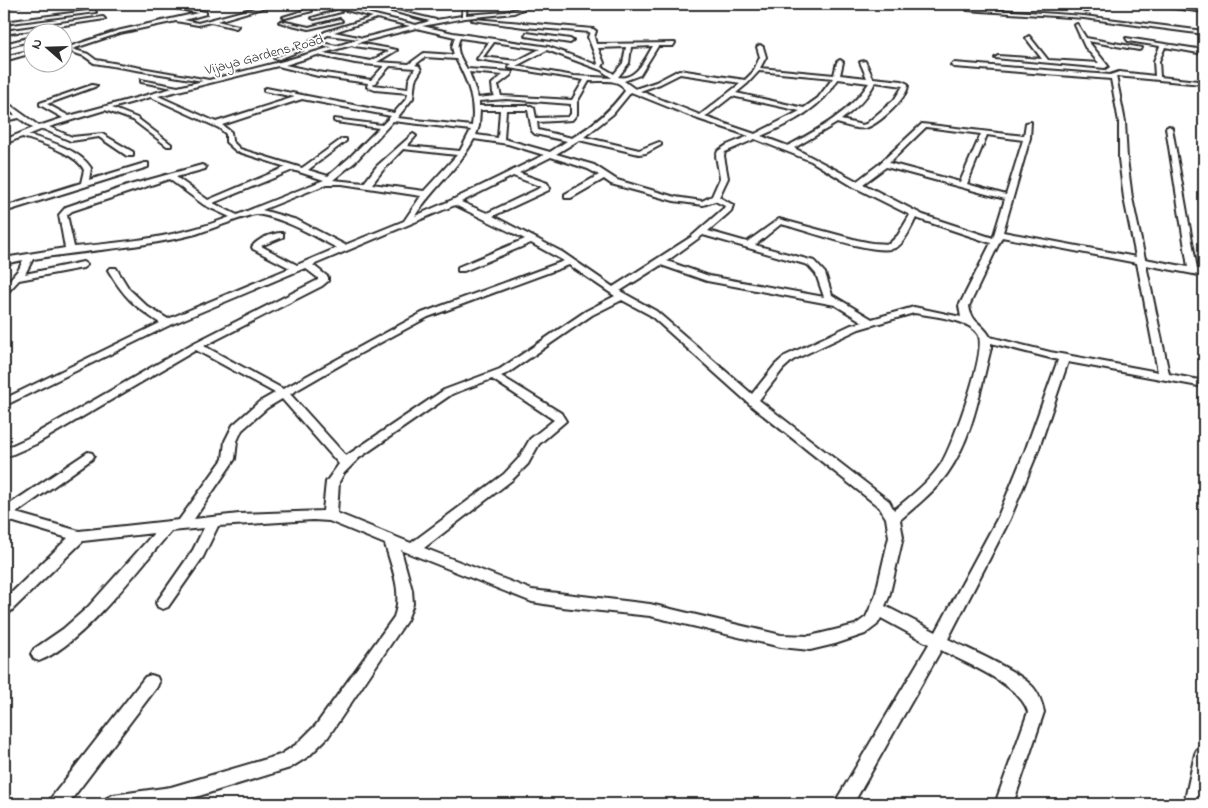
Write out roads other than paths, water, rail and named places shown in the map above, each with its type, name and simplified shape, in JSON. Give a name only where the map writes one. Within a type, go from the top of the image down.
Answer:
[{"type":"street","points":[[4,6],[20,4]]},
{"type":"street","points":[[161,4],[204,13],[119,32],[66,49],[86,55],[94,61],[211,81]]},
{"type":"street","points":[[179,19],[196,24],[274,4]]},
{"type":"street","points":[[284,4],[344,7],[376,18],[458,36],[545,49],[599,67],[632,89],[655,101],[788,149],[825,166],[914,214],[997,238],[1204,273]]},
{"type":"street","points":[[355,16],[386,9],[396,4]]},
{"type":"street","points":[[464,16],[466,4]]},
{"type":"street","name":"Vijaya Gardens Road","points":[[4,142],[40,128],[151,95],[287,62],[364,39],[464,16],[510,13],[532,4]]},
{"type":"street","points":[[619,4],[640,6]]},
{"type":"street","points":[[1083,4],[1086,10]]},
{"type":"street","points":[[1119,4],[1136,4]]},
{"type":"street","points":[[1151,4],[1204,11]]},
{"type":"street","points":[[285,17],[320,7]]},
{"type":"street","points":[[314,18],[344,7]]},
{"type":"street","points":[[386,9],[437,21]]},
{"type":"street","points":[[969,9],[1062,15],[1160,35],[1204,33]]},
{"type":"street","points":[[4,23],[94,11]]},
{"type":"street","points":[[281,22],[309,28],[347,18]]},
{"type":"street","points":[[338,47],[311,42],[327,33],[376,18]]},
{"type":"street","points":[[455,18],[524,26],[591,30],[593,31],[591,37],[602,63],[599,67]]},
{"type":"street","points":[[72,24],[105,19],[72,28]]},
{"type":"street","points":[[211,21],[236,27]]},
{"type":"street","points":[[1077,25],[1084,39],[1113,76],[1122,122],[1123,158],[1128,198],[1164,377]]},
{"type":"street","points":[[72,41],[125,28]]},
{"type":"street","points":[[4,33],[22,31]]},
{"type":"street","points":[[327,33],[364,39]]},
{"type":"street","points":[[527,35],[570,41]]},
{"type":"street","points":[[407,222],[426,194],[462,153],[472,137],[476,108],[475,100],[469,78],[456,57],[455,41],[458,36]]},
{"type":"street","points":[[528,46],[551,37]]},
{"type":"street","points":[[1029,38],[1046,61]]},
{"type":"street","points":[[1084,39],[1146,49]]},
{"type":"street","points":[[1128,39],[1204,52]]},
{"type":"street","points":[[493,40],[480,58],[588,78],[618,79],[636,75],[657,44]]},
{"type":"street","points":[[4,46],[22,42]]},
{"type":"street","points":[[595,46],[622,42],[629,45],[673,44]]},
{"type":"street","points":[[350,43],[394,50],[371,63]]},
{"type":"street","points":[[618,79],[626,63],[629,45]]},
{"type":"street","points":[[1158,79],[1155,63],[1156,51],[1164,45]]},
{"type":"street","points":[[700,118],[746,82],[763,57],[760,46]]},
{"type":"street","points":[[499,97],[496,93],[495,84],[517,66],[545,49]]},
{"type":"street","points":[[287,62],[277,58],[298,50]]},
{"type":"street","points":[[4,261],[70,250],[146,243],[194,232],[237,218],[328,180],[385,127],[410,98],[412,80],[418,70],[417,67],[355,62],[317,53]]},
{"type":"street","points":[[4,60],[22,55]]},
{"type":"street","points":[[410,66],[424,55],[456,57]]},
{"type":"street","points":[[998,58],[1103,65]]},
{"type":"street","points":[[472,137],[501,140],[591,167],[600,171],[603,176],[614,182],[674,199],[703,203],[716,198],[725,182],[724,168],[720,156],[722,152],[805,110],[834,83],[837,78],[840,62]]},
{"type":"street","points":[[788,149],[835,120],[857,102],[869,88],[872,80],[863,62]]},
{"type":"street","points":[[279,64],[318,74],[372,82]]},
{"type":"street","points":[[388,65],[369,86],[371,88],[411,91]]},
{"type":"street","points":[[954,65],[1202,83],[1204,74]]},
{"type":"street","points":[[757,68],[837,78],[902,83],[907,87],[882,114],[868,125],[862,127],[835,120]]},
{"type":"street","points":[[464,70],[509,74]]},
{"type":"street","points":[[4,403],[222,299],[455,202],[514,174],[577,139],[611,112],[632,89],[658,83],[680,72],[746,82]]},
{"type":"street","points":[[533,120],[570,119],[574,114],[574,102],[588,78]]},
{"type":"street","points":[[143,81],[180,88]]},
{"type":"street","points":[[69,119],[42,104],[94,86]]},
{"type":"street","points":[[266,90],[394,117],[474,128]]},
{"type":"street","points":[[731,94],[805,110]]},
{"type":"street","points":[[151,95],[215,124],[229,133],[229,142],[238,150],[328,180],[426,194]]},
{"type":"street","points":[[215,124],[303,97]]},
{"type":"street","points":[[475,100],[499,97],[574,102]]},
{"type":"street","points":[[5,104],[40,128],[71,139],[100,134],[130,154]]},
{"type":"street","points":[[501,140],[503,107]]},
{"type":"street","points":[[107,108],[135,119],[169,145]]},
{"type":"street","points":[[476,108],[531,108],[537,133],[639,152],[644,152],[659,144]]},
{"type":"street","points":[[4,119],[20,116]]},
{"type":"street","points":[[336,120],[385,127]]},
{"type":"street","points":[[968,321],[964,314],[964,306],[997,238],[1027,138],[1029,123]]},
{"type":"street","points":[[857,184],[884,164],[924,125],[1027,138]]},
{"type":"street","points":[[1168,128],[1194,271]]},
{"type":"street","points":[[962,186],[985,133]]},
{"type":"street","points":[[22,134],[50,145],[84,165],[87,171],[84,185]]},
{"type":"street","points":[[366,186],[380,168],[413,136]]},
{"type":"street","points":[[302,170],[344,140]]},
{"type":"street","points":[[402,147],[462,153]]},
{"type":"street","points":[[884,164],[1010,198]]},
{"type":"street","points":[[4,210],[145,165]]},
{"type":"street","points":[[70,250],[62,215],[65,211],[94,199],[202,167]]},
{"type":"street","points":[[207,203],[291,168]]},
{"type":"street","points":[[487,216],[546,188],[544,185],[514,174]]},
{"type":"street","points":[[170,176],[207,203],[237,218]]},
{"type":"street","points":[[568,196],[603,176]]},
{"type":"street","points":[[330,516],[330,486],[346,464],[448,392],[493,376],[516,364],[617,293],[701,232],[730,207],[716,198]]},
{"type":"street","points":[[4,514],[80,536],[214,522],[313,515],[330,516],[532,596],[650,610],[780,641],[810,643],[835,638],[860,630],[872,621],[877,609],[896,537],[893,518],[884,504],[753,400],[653,313],[531,240],[487,216],[455,202]]},
{"type":"street","points":[[255,211],[294,222],[345,249]]},
{"type":"street","points":[[749,245],[779,221],[887,248],[898,241],[914,214]]},
{"type":"street","points":[[701,232],[810,262],[820,273],[828,296],[870,322]]},
{"type":"street","points":[[4,454],[32,441],[196,346],[323,281],[323,277],[256,247],[258,244],[280,235]]},
{"type":"street","points":[[461,269],[531,240]]},
{"type":"street","points":[[4,291],[23,270],[30,256]]},
{"type":"street","points":[[183,525],[228,459],[237,428],[254,412],[357,351],[425,315],[570,262]]},
{"type":"street","points":[[660,262],[707,278],[839,303]]},
{"type":"street","points":[[16,278],[83,265]]},
{"type":"street","points":[[113,270],[130,297],[167,324]]},
{"type":"street","points":[[753,400],[779,367],[789,358],[870,322],[914,310],[968,321],[985,333],[987,339],[986,348],[954,452],[930,485],[893,518]]},
{"type":"street","points":[[987,339],[1064,358],[1204,384]]},
{"type":"street","points":[[196,346],[284,394],[346,464]]},
{"type":"street","points":[[843,804],[940,640],[994,539],[1033,445],[1064,358]]},
{"type":"street","points":[[413,549],[508,476],[524,461],[534,442],[560,421],[557,416],[493,376]]},
{"type":"street","points":[[4,514],[88,456]]},
{"type":"street","points":[[163,603],[198,553],[214,522]]},
{"type":"street","points":[[40,654],[68,634],[93,611],[167,527]]},
{"type":"street","points":[[4,609],[80,536]]},
{"type":"street","points":[[113,804],[171,796],[284,762],[303,750],[322,731],[400,620],[406,604],[405,590],[391,540]]},
{"type":"street","points":[[877,609],[940,640],[1012,680],[1026,690],[1034,700],[1036,712],[1004,804]]},
{"type":"street","points":[[58,804],[151,682]]},
{"type":"street","points":[[1193,804],[1204,754]]}]
